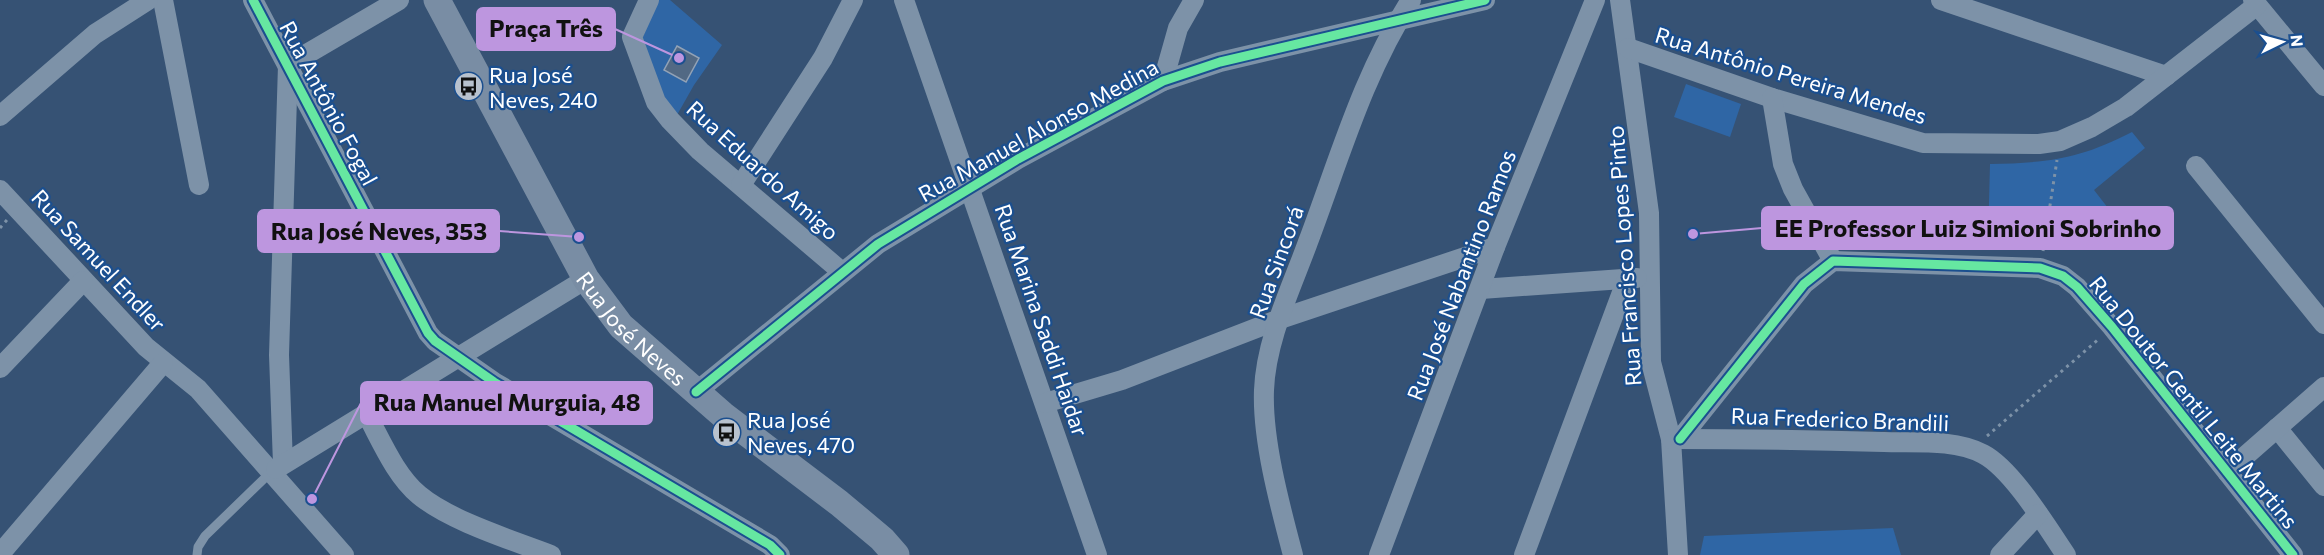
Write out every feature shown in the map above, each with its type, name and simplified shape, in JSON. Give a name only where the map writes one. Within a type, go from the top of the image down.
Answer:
[{"type":"street","points":[[0,117],[95,34],[148,0]]},
{"type":"street","points":[[163,0],[199,184]]},
{"type":"street","name":"Rua Antônio Fogal","points":[[253,0],[428,333],[458,358],[494,382],[770,545],[780,555]]},
{"type":"street","points":[[277,468],[288,65],[399,0]]},
{"type":"street","name":"Rua José Neves","points":[[437,0],[586,279],[621,326],[696,392],[839,503],[896,555]]},
{"type":"street","name":"Rua Eduardo Amigo","points":[[649,0],[632,37],[656,102],[700,151],[842,272]]},
{"type":"street","points":[[741,185],[823,58],[853,0]]},
{"type":"street","name":"Rua Marina Saddi Haidar","points":[[904,0],[1097,555]]},
{"type":"street","points":[[1163,81],[1178,28],[1194,0]]},
{"type":"street","name":"Rua Sincorá","points":[[1293,555],[1277,486],[1266,422],[1264,390],[1267,364],[1280,319],[1369,78],[1397,22],[1411,0]]},
{"type":"street","name":"Rua Manuel Alonso Medina","points":[[696,392],[878,244],[970,187],[1163,81],[1220,62],[1485,0]]},
{"type":"street","name":"Rua Francisco Lopes Pinto","points":[[1620,0],[1648,213],[1651,362],[1675,439],[1678,555]]},
{"type":"street","name":"Rua Francisco Lopes Pinto","points":[[1624,25],[1627,0]]},
{"type":"street","points":[[1941,0],[2166,76]]},
{"type":"street","points":[[2254,3],[2324,86]]},
{"type":"street","name":"Rua Antônio Pereira Mendes","points":[[1628,48],[1772,98],[1923,143],[2039,144],[2060,141],[2092,127],[2126,107],[2254,3]]},
{"type":"street","name":"Rua José Nabantino Ramos","points":[[1379,555],[1495,247],[1595,4]]},
{"type":"street","points":[[1675,439],[1804,284],[1833,261],[1792,189],[1783,164],[1772,98]]},
{"type":"street","points":[[2196,166],[2324,324]]},
{"type":"street","name":"Rua Samuel Endler","points":[[0,190],[83,281],[163,363],[198,389],[277,468],[344,555]]},
{"type":"street","points":[[1045,403],[1122,380],[1280,319],[1495,247]]},
{"type":"street","name":"Rua Doutor Gentil Leite Martins","points":[[1833,261],[2040,268],[2062,276],[2077,287],[2112,327],[2293,555]]},
{"type":"street","points":[[1481,289],[1651,278]]},
{"type":"street","points":[[277,468],[586,279]]},
{"type":"street","points":[[1524,555],[1627,279]]},
{"type":"street","points":[[0,368],[83,281]]},
{"type":"street","points":[[10,550],[163,363]]},
{"type":"street","points":[[2227,472],[2324,387]]},
{"type":"street","points":[[366,413],[404,478],[419,495],[445,512],[551,555]]},
{"type":"street","points":[[2277,428],[2324,486]]},
{"type":"street","name":"Rua Frederico Brandili","points":[[1675,439],[1941,444],[1972,449],[1996,462],[2038,514],[2066,555]]},
{"type":"street","points":[[2000,555],[2038,514]]},
{"type":"lane","points":[[197,555],[198,547],[205,536],[277,468]]},
{"type":"path","points":[[2040,268],[2060,141]]},
{"type":"path","points":[[1972,449],[2112,327]]},
{"type":"shaded area","points":[[658,0],[670,0],[722,45],[694,85],[677,115],[663,99],[640,44]]},
{"type":"shaded area","points":[[1686,84],[1741,104],[1730,137],[1674,117]]},
{"type":"shaded area","points":[[2132,132],[2145,148],[2094,190],[2108,208],[2058,248],[2043,242],[1988,241],[1990,164],[2063,158],[2096,148]]},
{"type":"shaded area","points":[[1893,528],[1901,555],[1700,555],[1704,536]]},
{"type":"building","points":[[677,46],[699,58],[686,82],[664,70]]},
{"type":"cycle path","points":[[253,0],[428,333],[435,341],[494,382],[770,545],[780,555]]},
{"type":"cycle path","points":[[696,392],[878,244],[1018,159],[1163,81],[1220,62],[1485,0]]},
{"type":"cycle path","points":[[1680,439],[1804,284],[1833,261],[2040,268],[2063,276],[2077,287],[2112,327],[2293,555]]},
{"type":"place","name":"Praça Três","points":[[679,58]]},
{"type":"place","name":"Rua José Neves, 240","points":[[468,87]]},
{"type":"place","name":"EE Professor Luiz Simioni Sobrinho","points":[[1693,234]]},
{"type":"place","name":"Rua José Neves, 353","points":[[579,237]]},
{"type":"place","name":"Rua José Neves, 470","points":[[726,432]]},
{"type":"place","name":"Rua Manuel Murguia, 48","points":[[312,499]]}]
